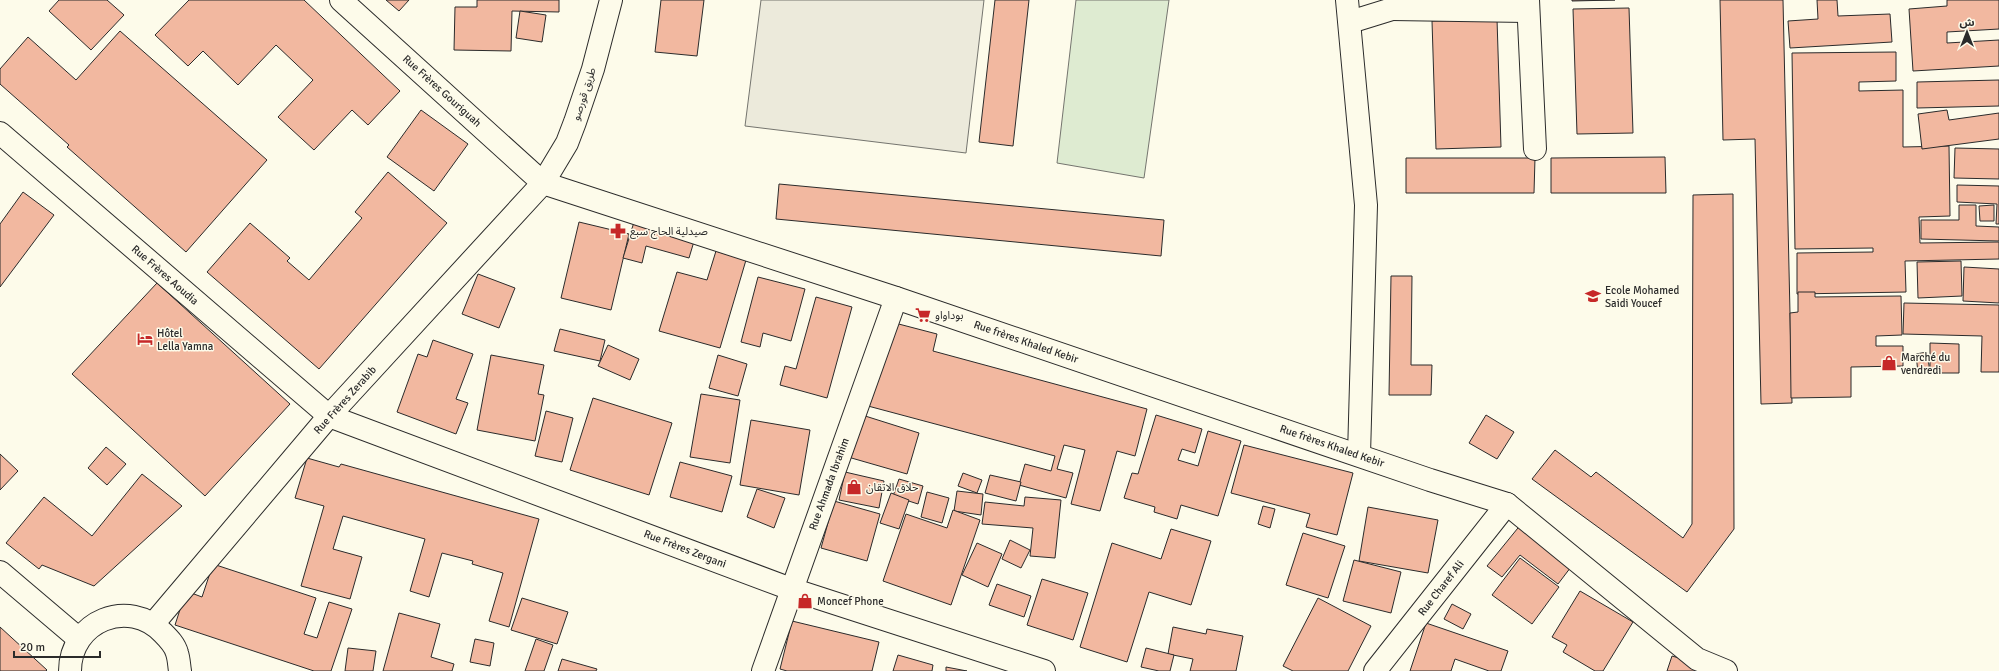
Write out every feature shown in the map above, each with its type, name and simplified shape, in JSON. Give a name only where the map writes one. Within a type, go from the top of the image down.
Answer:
[{"type":"street","name":"Rue Frères Gouriguah","points":[[341,0],[543,183]]},
{"type":"street","name":"طريق قورصو","points":[[543,183],[567,143],[575,122],[593,69],[611,0]]},
{"type":"street","points":[[1347,0],[1366,205],[1358,455]]},
{"type":"street","points":[[1350,22],[1398,5],[1528,5],[1535,149]]},
{"type":"street","name":"Rue Frères Aoudia","points":[[0,133],[329,416]]},
{"type":"street","name":"Rue frères Khaled Kebir","points":[[543,183],[896,298],[1358,455],[1508,504]]},
{"type":"street","name":"Rue Frères Zerabib","points":[[154,623],[329,416],[543,183]]},
{"type":"street","name":"Rue Ahmada Ibrahim","points":[[763,671],[896,298]]},
{"type":"street","name":"Rue Frères Zergani","points":[[329,416],[791,589],[1044,671]]},
{"type":"street","points":[[1508,504],[1697,659],[1726,671]]},
{"type":"street","name":"Rue Charef Ali","points":[[1375,671],[1508,504]]},
{"type":"street","points":[[0,572],[79,639]]},
{"type":"street","points":[[70,671],[70,661],[79,639],[88,629],[105,619],[124,615],[143,618],[154,623],[172,642],[177,653],[180,671]]},
{"type":"green space","points":[[1076,0],[1169,0],[1144,178],[1057,163]]},
{"type":"shaded area","points":[[761,0],[984,0],[966,153],[745,126]]},
{"type":"building","points":[[59,0],[107,0],[124,15],[91,50],[49,11]]},
{"type":"building","points":[[189,0],[304,0],[400,91],[368,125],[352,110],[314,150],[278,117],[313,80],[276,45],[238,85],[203,51],[188,66],[155,35]]},
{"type":"building","points":[[386,0],[409,0],[399,11]]},
{"type":"building","points":[[477,0],[559,0],[559,12],[512,11],[511,51],[454,50],[455,7],[477,7]]},
{"type":"building","points":[[661,0],[704,0],[697,56],[655,52]]},
{"type":"building","points":[[995,0],[1029,0],[1013,146],[979,142]]},
{"type":"building","points":[[1572,0],[1615,0],[1572,1]]},
{"type":"building","points":[[1720,0],[1783,0],[1792,403],[1761,404],[1755,139],[1723,140]]},
{"type":"building","points":[[1817,0],[1837,0],[1838,16],[1890,14],[1892,42],[1790,48],[1788,21],[1818,19]]},
{"type":"building","points":[[1947,0],[1999,0],[1999,29],[1947,32],[1947,43],[1999,40],[1999,66],[1913,71],[1909,9],[1947,6]]},
{"type":"building","points":[[1629,8],[1633,133],[1577,134],[1573,9]]},
{"type":"building","points":[[520,11],[546,15],[542,42],[516,38]]},
{"type":"building","points":[[1497,19],[1501,147],[1436,149],[1432,21]]},
{"type":"building","points":[[120,31],[267,160],[186,252],[67,147],[69,145],[0,84],[0,69],[28,37],[76,80]]},
{"type":"building","points":[[1896,52],[1896,81],[1859,82],[1859,91],[1903,90],[1903,147],[1949,146],[1950,216],[1919,217],[1920,243],[1999,242],[1999,259],[1905,261],[1906,292],[1797,294],[1797,253],[1873,252],[1873,248],[1795,249],[1792,53]]},
{"type":"building","points":[[1999,80],[1999,106],[1917,108],[1917,82]]},
{"type":"building","points":[[421,110],[468,144],[434,191],[387,157]]},
{"type":"building","points":[[1947,110],[1949,120],[1999,113],[1999,139],[1922,149],[1918,114]]},
{"type":"building","points":[[1955,148],[1999,149],[1999,179],[1954,178]]},
{"type":"building","points":[[1665,157],[1666,193],[1551,193],[1551,158]]},
{"type":"building","points":[[1406,158],[1535,158],[1534,193],[1406,193]]},
{"type":"building","points":[[388,172],[447,223],[319,369],[207,272],[250,223],[290,258],[287,261],[309,280],[362,218],[355,212]]},
{"type":"building","points":[[779,184],[1164,220],[1161,256],[776,219]]},
{"type":"building","points":[[1957,185],[1999,186],[1999,224],[1996,224],[1997,204],[1957,202]]},
{"type":"building","points":[[23,192],[54,215],[0,287],[0,224]]},
{"type":"building","points":[[1733,194],[1734,529],[1687,592],[1532,479],[1555,450],[1591,477],[1596,472],[1683,538],[1692,524],[1693,195]]},
{"type":"building","points":[[1959,205],[1976,205],[1976,226],[1999,227],[1999,241],[1921,239],[1921,220],[1959,220]]},
{"type":"building","points":[[1994,205],[1994,221],[1980,221],[1979,206]]},
{"type":"building","points":[[579,222],[629,234],[611,310],[561,298]]},
{"type":"building","points":[[634,222],[695,238],[689,258],[646,246],[642,263],[623,258]]},
{"type":"building","points":[[716,251],[746,260],[720,348],[659,331],[677,272],[707,280]]},
{"type":"building","points":[[1961,261],[1962,296],[1918,298],[1917,262]]},
{"type":"building","points":[[1964,267],[1999,269],[1999,303],[1963,301]]},
{"type":"building","points":[[478,274],[515,288],[499,328],[462,314]]},
{"type":"building","points":[[1391,276],[1412,276],[1411,365],[1432,365],[1431,395],[1389,395]]},
{"type":"building","points":[[758,277],[805,289],[791,341],[763,333],[760,347],[741,342]]},
{"type":"building","points":[[157,283],[290,404],[205,496],[72,374]]},
{"type":"building","points":[[1798,292],[1815,292],[1815,297],[1901,296],[1902,335],[1876,336],[1876,346],[1903,346],[1903,366],[1851,367],[1851,397],[1791,398],[1790,313],[1798,312]]},
{"type":"building","points":[[816,297],[852,307],[827,398],[780,385],[785,366],[796,369]]},
{"type":"building","points":[[1904,303],[1999,305],[1999,372],[1981,372],[1982,336],[1903,334]]},
{"type":"building","points":[[891,322],[937,334],[933,351],[1147,409],[1135,456],[1117,451],[1100,511],[1071,504],[1085,450],[1064,445],[1057,469],[1073,473],[1066,498],[1019,485],[1025,464],[1051,471],[1055,456],[868,406]]},
{"type":"building","points":[[560,329],[605,340],[600,361],[554,351]]},
{"type":"building","points":[[433,340],[473,354],[456,399],[468,403],[456,434],[397,412],[418,354],[427,357]]},
{"type":"building","points":[[1930,343],[1959,344],[1959,373],[1930,373]]},
{"type":"building","points":[[608,345],[639,359],[630,380],[598,366]]},
{"type":"building","points":[[1927,352],[1930,372],[1918,373],[1916,354]]},
{"type":"building","points":[[491,355],[544,365],[538,394],[544,395],[535,441],[477,430]]},
{"type":"building","points":[[718,355],[747,364],[738,396],[709,388]]},
{"type":"building","points":[[701,394],[740,400],[730,463],[690,457]]},
{"type":"building","points":[[593,398],[672,423],[649,495],[570,470]]},
{"type":"building","points":[[546,411],[573,418],[562,462],[535,456]]},
{"type":"building","points":[[862,415],[919,433],[907,474],[848,457]]},
{"type":"building","points":[[1156,415],[1202,429],[1195,453],[1182,449],[1178,460],[1198,466],[1208,431],[1241,441],[1218,516],[1181,505],[1177,519],[1154,512],[1155,507],[1124,498],[1132,473],[1138,474]]},
{"type":"building","points":[[1486,415],[1514,432],[1497,459],[1469,443]]},
{"type":"building","points":[[751,420],[810,430],[799,495],[740,485]]},
{"type":"building","points":[[1244,445],[1353,473],[1337,535],[1306,527],[1310,514],[1231,493]]},
{"type":"building","points":[[106,447],[126,464],[107,485],[88,468]]},
{"type":"building","points":[[0,454],[18,471],[0,490]]},
{"type":"building","points":[[307,458],[339,467],[341,464],[539,519],[509,627],[489,621],[503,573],[472,564],[473,561],[442,553],[429,597],[410,591],[425,539],[343,516],[333,549],[362,557],[350,599],[301,586],[324,506],[295,498]]},
{"type":"building","points":[[680,462],[732,476],[722,512],[670,497]]},
{"type":"building","points":[[845,472],[884,481],[879,508],[839,500]]},
{"type":"building","points":[[963,473],[982,480],[977,493],[958,486]]},
{"type":"building","points":[[142,474],[182,506],[94,586],[42,565],[39,569],[6,543],[44,497],[92,536]]},
{"type":"building","points":[[990,475],[1021,482],[1016,501],[985,493]]},
{"type":"building","points":[[899,479],[923,486],[918,504],[893,496]]},
{"type":"building","points":[[757,489],[785,498],[774,528],[747,517]]},
{"type":"building","points":[[957,491],[983,494],[981,515],[954,511]]},
{"type":"building","points":[[927,492],[949,498],[942,523],[921,517]]},
{"type":"building","points":[[891,493],[909,500],[899,529],[880,523]]},
{"type":"building","points":[[1025,497],[1061,500],[1055,558],[1030,556],[1033,528],[982,524],[985,502],[1024,506]]},
{"type":"building","points":[[834,501],[880,514],[867,561],[821,548]]},
{"type":"building","points":[[1263,506],[1275,509],[1270,528],[1258,524]]},
{"type":"building","points":[[1368,507],[1438,520],[1428,573],[1359,561]]},
{"type":"building","points":[[953,510],[980,520],[951,605],[883,581],[906,514],[947,528]]},
{"type":"building","points":[[1522,523],[1574,563],[1558,584],[1520,555],[1502,577],[1487,566]]},
{"type":"building","points":[[1171,529],[1211,541],[1191,605],[1149,592],[1127,662],[1080,647],[1112,543],[1161,559]]},
{"type":"building","points":[[1303,533],[1345,546],[1328,598],[1286,585]]},
{"type":"building","points":[[1010,540],[1030,550],[1021,568],[1002,559]]},
{"type":"building","points":[[977,543],[1002,554],[988,587],[962,575]]},
{"type":"building","points":[[1520,558],[1559,587],[1532,624],[1492,595]]},
{"type":"building","points":[[1354,560],[1401,572],[1391,613],[1343,601]]},
{"type":"building","points":[[213,564],[316,598],[304,634],[317,638],[329,602],[352,609],[331,671],[314,671],[175,625],[186,591],[202,597]]},
{"type":"building","points":[[1042,579],[1088,593],[1073,640],[1027,625]]},
{"type":"building","points":[[997,584],[1031,596],[1024,617],[989,605]]},
{"type":"building","points":[[1580,591],[1633,622],[1603,671],[1595,671],[1563,652],[1567,645],[1552,637]]},
{"type":"building","points":[[522,598],[568,612],[557,644],[511,630]]},
{"type":"building","points":[[1318,598],[1371,626],[1348,671],[1293,671],[1283,666]]},
{"type":"building","points":[[1452,604],[1471,614],[1463,629],[1444,619]]},
{"type":"building","points":[[399,613],[440,624],[431,657],[454,664],[452,671],[383,671]]},
{"type":"building","points":[[792,621],[879,642],[872,671],[787,671],[780,669]]},
{"type":"building","points":[[1426,623],[1508,651],[1501,671],[1489,671],[1455,659],[1451,671],[1410,671]]},
{"type":"building","points":[[0,627],[47,670],[0,671]]},
{"type":"building","points":[[1173,627],[1206,634],[1207,629],[1243,636],[1236,671],[1190,671],[1193,659],[1168,654]]},
{"type":"building","points":[[475,639],[494,643],[490,666],[470,662]]},
{"type":"building","points":[[536,639],[553,645],[544,671],[525,671]]},
{"type":"building","points":[[348,648],[376,651],[373,671],[345,671]]},
{"type":"building","points":[[1146,648],[1174,655],[1170,671],[1159,671],[1141,667]]},
{"type":"building","points":[[898,655],[933,665],[932,671],[893,671]]},
{"type":"building","points":[[1672,656],[1717,669],[1716,671],[1667,671]]},
{"type":"building","points":[[562,659],[597,669],[596,671],[558,671]]},
{"type":"building","points":[[946,667],[967,671],[946,671]]},
{"type":"place","name":"صيدلية الحاج سبع","points":[[618,231]]},
{"type":"place","name":"Ecole Mohamed Saidi Youcef","points":[[1593,296]]},
{"type":"place","name":"بوداواو","points":[[923,315]]},
{"type":"place","name":"Hôtel Lella Yamna","points":[[145,339]]},
{"type":"place","name":"Marché du vendredi","points":[[1889,363]]},
{"type":"place","name":"حلاق الاتقان","points":[[854,487]]},
{"type":"place","name":"Moncef Phone","points":[[805,601]]}]
